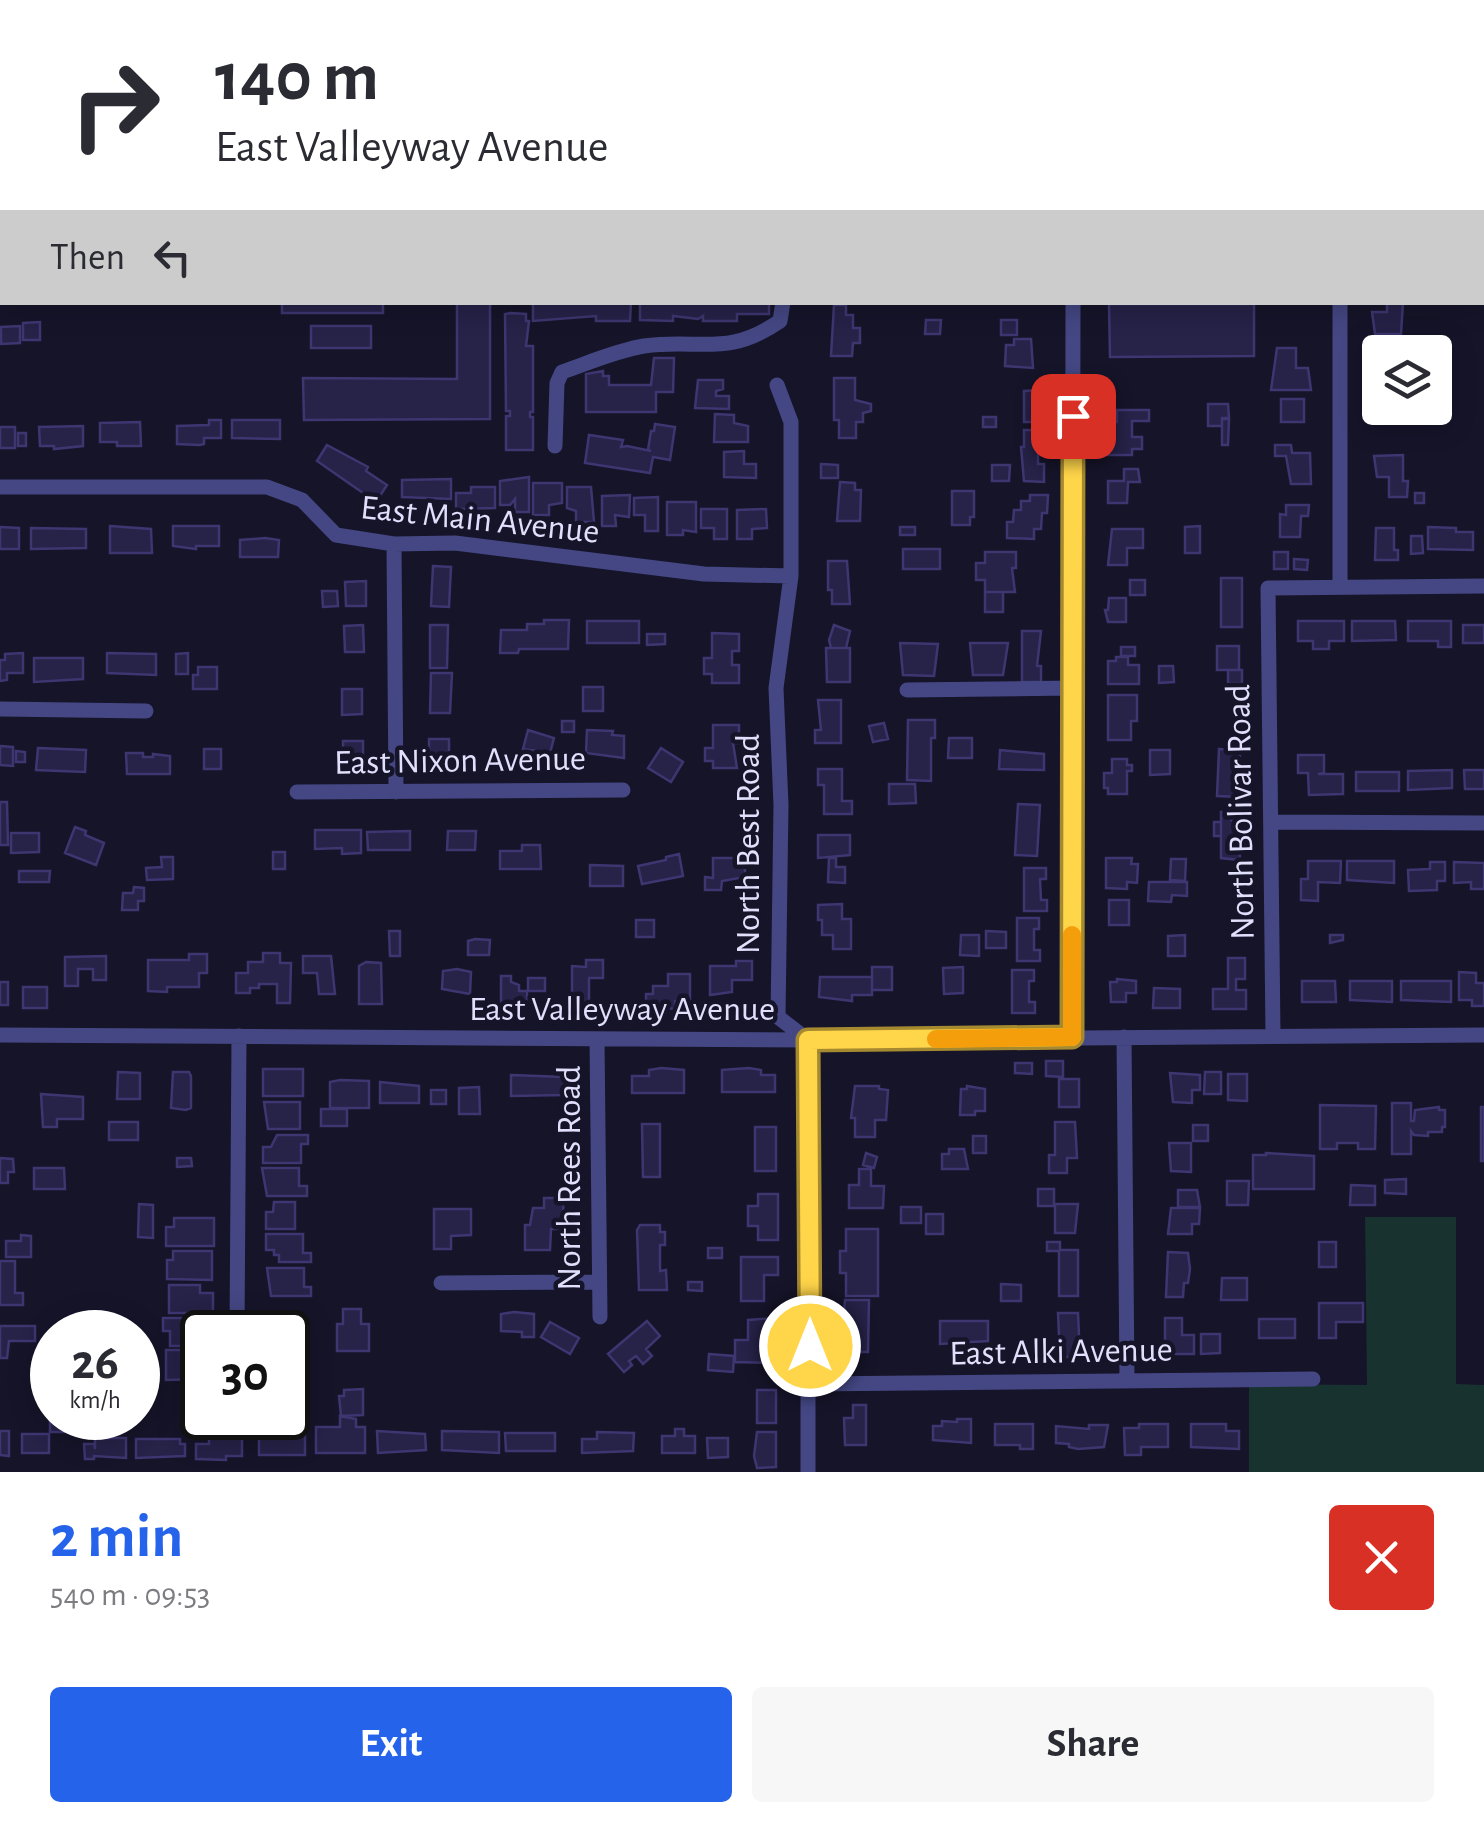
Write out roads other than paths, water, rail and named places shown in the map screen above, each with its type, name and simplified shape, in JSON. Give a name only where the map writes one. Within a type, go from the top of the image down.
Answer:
[{"type":"street","points":[[556,446],[557,383],[562,372],[643,346],[725,346],[763,333],[780,321],[783,305]]},
{"type":"street","points":[[1072,1037],[1073,305]]},
{"type":"street","points":[[1340,305],[1340,588],[1484,586]]},
{"type":"street","name":"North Best Road","points":[[776,385],[791,422],[791,576],[776,688],[781,804],[778,1016],[808,1040]]},
{"type":"street","name":"East Main Avenue","points":[[0,486],[267,486],[302,500],[336,535],[394,544],[454,543],[686,572],[791,576]]},
{"type":"street","points":[[394,544],[396,792]]},
{"type":"street","name":"North Bolivar Road","points":[[1273,1035],[1268,588],[1340,588]]},
{"type":"street","points":[[907,690],[1073,688]]},
{"type":"street","points":[[0,709],[146,711]]},
{"type":"street","name":"East Nixon Avenue","points":[[297,792],[623,790]]},
{"type":"street","points":[[1271,822],[1484,823]]},
{"type":"street","name":"East Valleyway Avenue","points":[[0,1035],[808,1040],[1484,1035]]},
{"type":"street","points":[[237,1310],[239,1036]]},
{"type":"street","points":[[1124,1038],[1127,1381]]},
{"type":"street","name":"North Rees Road","points":[[598,1039],[600,1318]]},
{"type":"street","points":[[808,1040],[808,1472]]},
{"type":"street","points":[[441,1282],[598,1282]]},
{"type":"street","name":"East Alki Avenue","points":[[810,1384],[1313,1378]]}]
